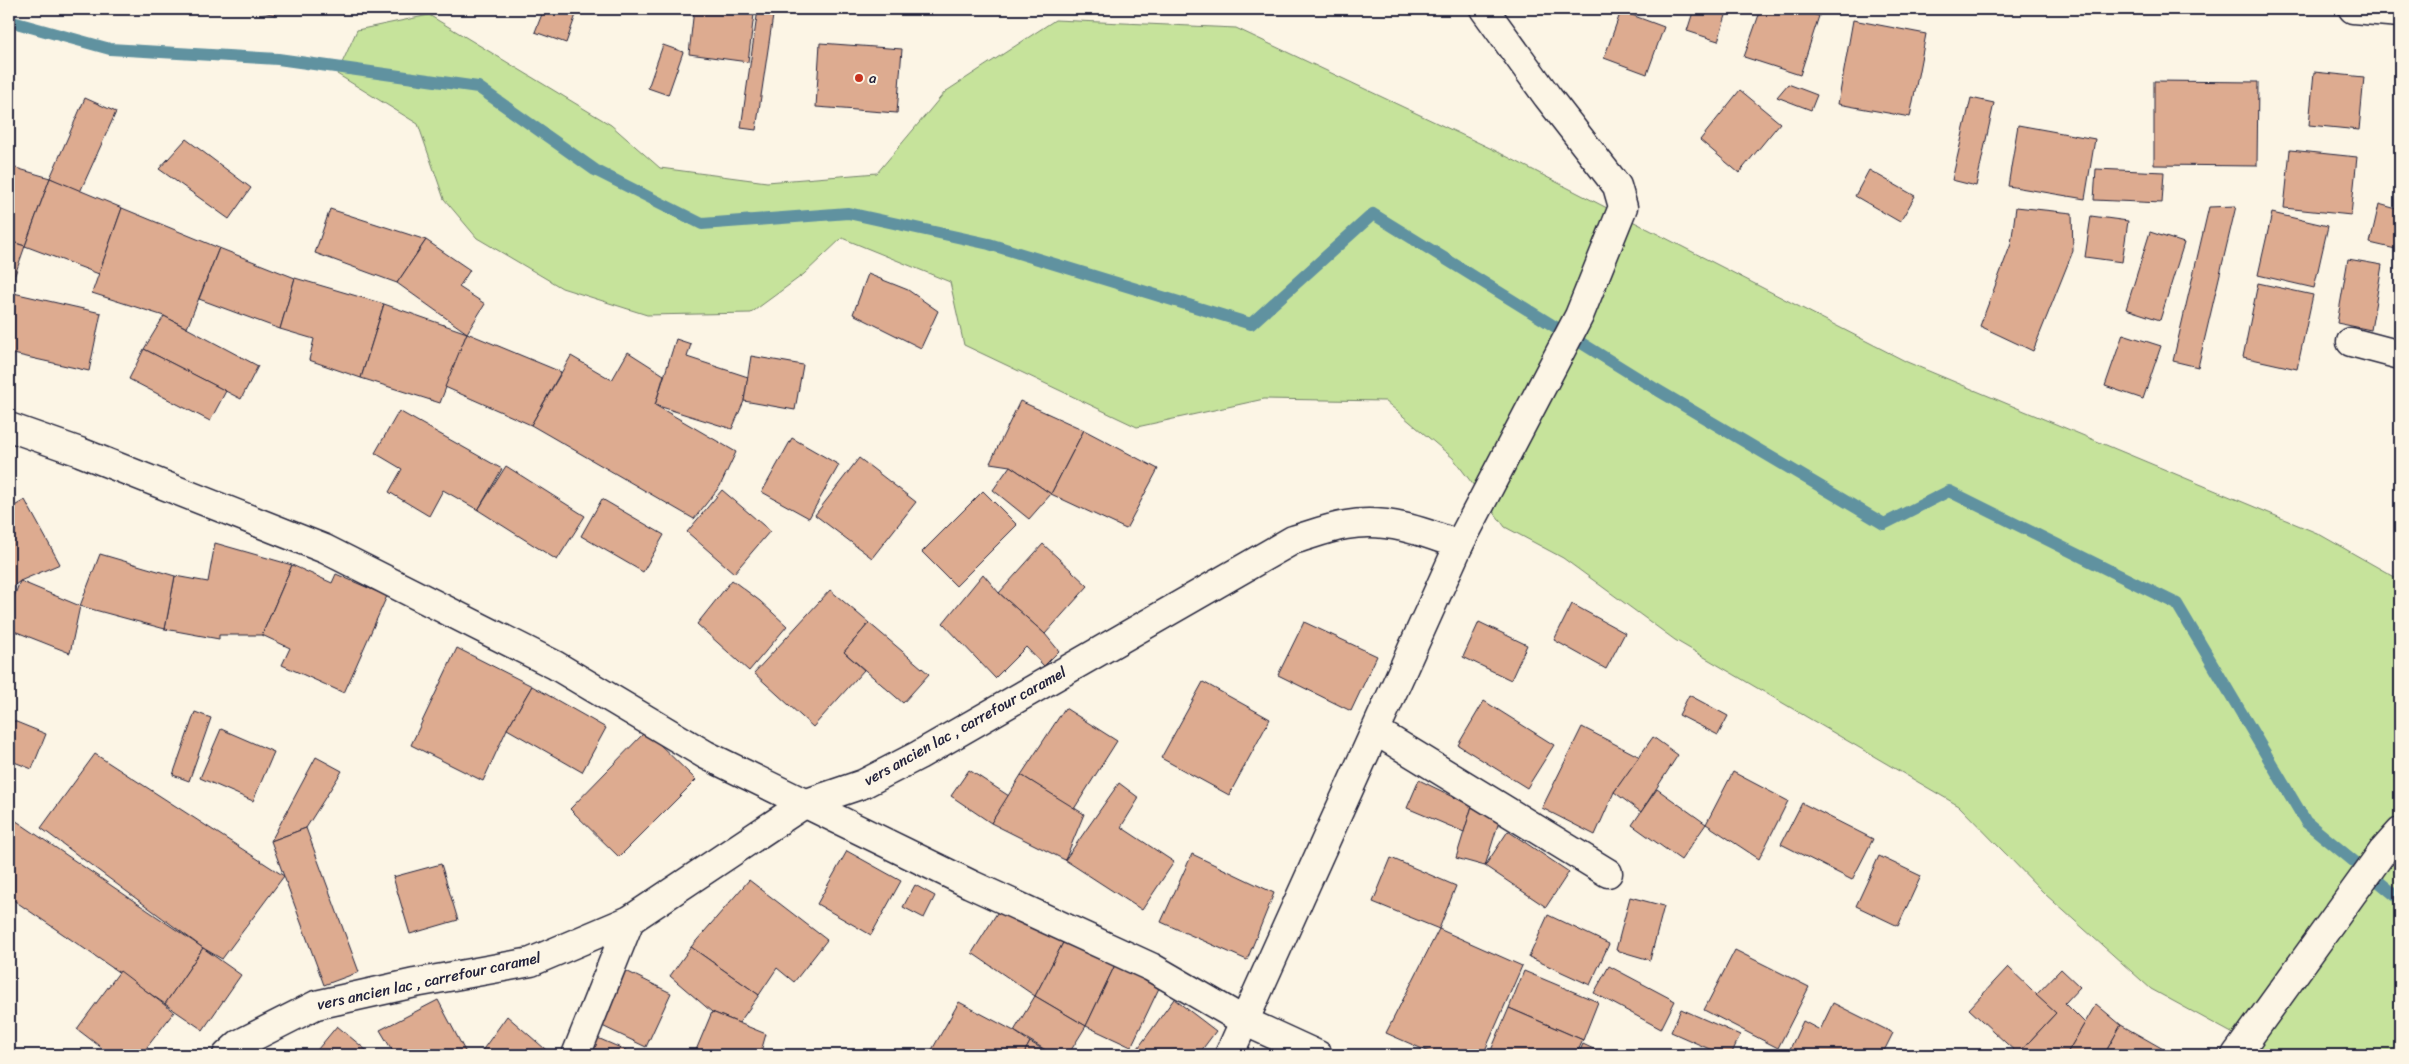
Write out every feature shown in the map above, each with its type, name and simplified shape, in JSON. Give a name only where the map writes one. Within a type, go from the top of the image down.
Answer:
[{"type":"street","points":[[1230,1055],[1459,545],[1580,316],[1623,207],[1617,186],[1546,96],[1484,9]]},
{"type":"street","points":[[2353,9],[2400,13]]},
{"type":"street","points":[[2351,342],[2400,355]]},
{"type":"street","points":[[9,428],[80,452],[325,549],[555,665],[706,755],[804,804],[1151,967],[1246,1022],[1318,1055]]},
{"type":"street","name":"vers ancien lac , carrefour caramel","points":[[227,1055],[239,1044],[316,1005],[415,983],[531,962],[630,920],[804,804],[863,784],[919,755],[1293,540],[1345,525],[1379,522],[1421,531],[1459,545]]},
{"type":"street","points":[[1376,731],[1608,873]]},
{"type":"street","points":[[2236,1055],[2383,851],[2400,832]]},
{"type":"street","points":[[576,1055],[630,920]]},
{"type":"green space","points":[[429,15],[611,125],[660,168],[767,182],[877,173],[945,92],[1055,20],[1236,28],[1494,150],[1907,362],[2317,533],[2400,580],[2400,1055],[2269,1055],[2151,989],[2045,894],[1959,806],[1675,640],[1563,558],[1505,527],[1453,458],[1385,401],[1264,399],[1137,427],[964,345],[950,282],[842,238],[804,274],[751,313],[647,315],[562,288],[477,238],[444,199],[418,124],[337,74],[357,30]]},
{"type":"building","points":[[252,9],[276,9],[275,15]]},
{"type":"building","points":[[544,9],[578,9],[566,43],[535,32]]},
{"type":"building","points":[[694,9],[717,9],[754,14],[748,62],[689,54]]},
{"type":"building","points":[[758,9],[774,9],[756,130],[741,128]]},
{"type":"building","points":[[1694,9],[1728,9],[1718,41],[1687,31]]},
{"type":"building","points":[[1761,9],[1796,9],[1819,16],[1800,75],[1744,57]]},
{"type":"building","points":[[1621,11],[1664,27],[1647,74],[1604,58]]},
{"type":"building","points":[[1853,20],[1926,34],[1910,117],[1838,104]]},
{"type":"building","name":"a","points":[[820,43],[902,49],[897,113],[816,107]]},
{"type":"building","points":[[663,45],[683,52],[668,95],[648,88]]},
{"type":"building","points":[[2314,72],[2364,77],[2359,130],[2309,125]]},
{"type":"building","points":[[2154,81],[2258,82],[2257,166],[2154,165]]},
{"type":"building","points":[[1788,84],[1817,95],[1811,110],[1777,97]]},
{"type":"building","points":[[1740,90],[1780,123],[1739,173],[1700,140]]},
{"type":"building","points":[[2399,97],[2400,163],[2396,163]]},
{"type":"building","points":[[85,98],[116,112],[80,192],[50,178]]},
{"type":"building","points":[[1971,98],[1994,103],[1976,186],[1952,180]]},
{"type":"building","points":[[2018,125],[2095,139],[2085,199],[2008,186]]},
{"type":"building","points":[[186,139],[251,188],[229,219],[159,169]]},
{"type":"building","points":[[2290,150],[2357,157],[2351,215],[2284,208]]},
{"type":"building","points":[[9,166],[50,178],[25,246],[9,241]]},
{"type":"building","points":[[2096,169],[2164,172],[2162,203],[2094,200]]},
{"type":"building","points":[[1869,170],[1915,196],[1900,222],[1855,196]]},
{"type":"building","points":[[50,178],[122,208],[99,274],[25,246]]},
{"type":"building","points":[[2379,204],[2400,210],[2400,250],[2370,243]]},
{"type":"building","points":[[2236,206],[2198,367],[2173,361],[2209,207]]},
{"type":"building","points":[[2016,207],[2072,213],[2073,251],[2033,351],[1980,326],[2011,244]]},
{"type":"building","points":[[122,208],[219,248],[187,328],[164,316],[92,293]]},
{"type":"building","points":[[330,209],[426,240],[397,283],[315,253]]},
{"type":"building","points":[[2272,213],[2328,226],[2314,288],[2258,275]]},
{"type":"building","points":[[2091,216],[2128,221],[2122,262],[2085,257]]},
{"type":"building","points":[[2150,232],[2184,243],[2160,320],[2126,309]]},
{"type":"building","points":[[426,240],[470,270],[459,287],[485,304],[467,333],[397,283]]},
{"type":"building","points":[[9,241],[25,246],[9,292]]},
{"type":"building","points":[[219,248],[295,278],[280,329],[199,299]]},
{"type":"building","points":[[2348,259],[2382,265],[2371,330],[2337,323]]},
{"type":"building","points":[[868,274],[908,290],[938,311],[921,348],[853,314]]},
{"type":"building","points":[[295,278],[384,304],[361,378],[309,360],[314,339],[280,329]]},
{"type":"building","points":[[2258,283],[2313,295],[2297,369],[2243,357]]},
{"type":"building","points":[[9,292],[101,313],[89,371],[9,353]]},
{"type":"building","points":[[384,304],[467,333],[440,403],[361,378]]},
{"type":"building","points":[[164,316],[258,366],[241,399],[144,349]]},
{"type":"building","points":[[467,333],[561,372],[531,425],[445,387]]},
{"type":"building","points":[[2123,334],[2161,346],[2143,399],[2105,386]]},
{"type":"building","points":[[676,339],[691,344],[687,357],[748,377],[744,401],[732,429],[655,405]]},
{"type":"building","points":[[144,349],[226,391],[210,421],[129,379]]},
{"type":"building","points":[[628,352],[664,375],[655,405],[736,452],[720,486],[694,519],[531,425],[571,356],[612,380]]},
{"type":"building","points":[[751,356],[803,365],[795,410],[744,401]]},
{"type":"building","points":[[1020,401],[1084,430],[1051,494],[1010,466],[990,463]]},
{"type":"building","points":[[399,411],[502,469],[478,510],[443,490],[429,516],[389,492],[402,469],[375,453]]},
{"type":"building","points":[[1084,430],[1158,469],[1126,529],[1051,494]]},
{"type":"building","points":[[792,438],[839,465],[809,518],[762,492]]},
{"type":"building","points":[[859,458],[916,502],[872,558],[815,515]]},
{"type":"building","points":[[506,466],[585,516],[557,560],[478,510]]},
{"type":"building","points":[[1010,466],[1051,494],[1029,519],[993,490]]},
{"type":"building","points":[[722,490],[770,531],[734,573],[687,532]]},
{"type":"building","points":[[983,491],[1017,525],[956,586],[922,552]]},
{"type":"building","points":[[602,499],[664,535],[643,572],[581,536]]},
{"type":"building","points":[[25,500],[60,564],[20,581],[9,590],[9,509]]},
{"type":"building","points":[[215,543],[292,565],[262,635],[219,635],[219,639],[165,629],[175,576],[208,582]]},
{"type":"building","points":[[1043,544],[1088,586],[1045,634],[999,593]]},
{"type":"building","points":[[100,554],[175,576],[165,629],[80,606]]},
{"type":"building","points":[[292,565],[332,583],[336,574],[387,596],[344,693],[282,665],[290,648],[262,635]]},
{"type":"building","points":[[983,574],[999,593],[1045,634],[1059,651],[1044,666],[1026,647],[995,678],[943,623]]},
{"type":"building","points":[[732,580],[760,601],[787,626],[749,671],[697,624]]},
{"type":"building","points":[[20,581],[80,606],[70,653],[9,629],[9,610]]},
{"type":"building","points":[[830,590],[869,623],[844,652],[864,670],[813,727],[754,673]]},
{"type":"building","points":[[1572,604],[1625,633],[1606,669],[1554,640]]},
{"type":"building","points":[[1304,622],[1377,656],[1351,711],[1278,675]]},
{"type":"building","points":[[1479,622],[1527,645],[1511,680],[1463,657]]},
{"type":"building","points":[[869,623],[929,674],[903,703],[844,652]]},
{"type":"building","points":[[457,648],[532,686],[507,729],[483,781],[411,745]]},
{"type":"building","points":[[1203,682],[1270,719],[1229,795],[1161,758]]},
{"type":"building","points":[[532,686],[606,728],[582,772],[507,729]]},
{"type":"building","points":[[1689,695],[1728,716],[1718,735],[1679,715]]},
{"type":"building","points":[[1484,701],[1554,745],[1527,788],[1458,745]]},
{"type":"building","points":[[1065,708],[1117,741],[1074,809],[1021,775]]},
{"type":"building","points":[[195,712],[211,718],[189,781],[173,775]]},
{"type":"building","points":[[9,719],[46,734],[32,769],[9,760]]},
{"type":"building","points":[[1582,727],[1640,757],[1614,792],[1595,835],[1542,808]]},
{"type":"building","points":[[221,729],[274,752],[253,801],[200,778]]},
{"type":"building","points":[[646,731],[696,780],[619,857],[570,809]]},
{"type":"building","points":[[1653,737],[1678,755],[1641,812],[1614,792]]},
{"type":"building","points":[[95,754],[284,876],[222,959],[203,948],[41,828]]},
{"type":"building","points":[[316,757],[342,771],[306,828],[271,841]]},
{"type":"building","points":[[969,770],[1009,796],[991,823],[951,796]]},
{"type":"building","points":[[1733,772],[1788,801],[1759,859],[1706,824]]},
{"type":"building","points":[[1021,775],[1084,814],[1065,860],[991,823]]},
{"type":"building","points":[[1419,780],[1472,806],[1464,832],[1407,808]]},
{"type":"building","points":[[1119,783],[1139,798],[1121,827],[1174,862],[1142,910],[1065,860]]},
{"type":"building","points":[[1657,789],[1706,824],[1681,860],[1632,825]]},
{"type":"building","points":[[1802,803],[1873,839],[1852,880],[1781,844]]},
{"type":"building","points":[[1472,806],[1501,815],[1485,866],[1456,858]]},
{"type":"building","points":[[9,816],[203,948],[165,1004],[9,897]]},
{"type":"building","points":[[306,828],[359,972],[324,985],[271,841]]},
{"type":"building","points":[[1508,831],[1569,872],[1546,907],[1485,866]]},
{"type":"building","points":[[847,851],[901,881],[871,935],[817,904]]},
{"type":"building","points":[[1192,854],[1274,893],[1247,960],[1161,922]]},
{"type":"building","points":[[1879,856],[1921,876],[1898,926],[1856,906]]},
{"type":"building","points":[[1391,858],[1456,886],[1439,929],[1373,902]]},
{"type":"building","points":[[441,864],[458,920],[410,934],[393,877]]},
{"type":"building","points":[[749,880],[827,940],[794,982],[777,968],[759,995],[691,947]]},
{"type":"building","points":[[915,885],[935,896],[924,918],[903,907]]},
{"type":"building","points":[[1630,897],[1664,906],[1650,960],[1616,950]]},
{"type":"building","points":[[1002,905],[1064,941],[1035,996],[972,953]]},
{"type":"building","points":[[1548,915],[1609,944],[1590,985],[1529,957]]},
{"type":"building","points":[[1439,929],[1522,966],[1483,1055],[1436,1055],[1386,1033]]},
{"type":"building","points":[[1064,941],[1115,965],[1086,1026],[1035,996]]},
{"type":"building","points":[[691,947],[759,995],[739,1023],[712,1012],[670,976]]},
{"type":"building","points":[[203,948],[241,975],[203,1030],[165,1004]]},
{"type":"building","points":[[1735,950],[1809,987],[1778,1048],[1704,1010]]},
{"type":"building","points":[[1115,965],[1160,986],[1131,1047],[1086,1026]]},
{"type":"building","points":[[1609,966],[1675,1001],[1661,1029],[1594,993]]},
{"type":"building","points":[[2008,967],[2056,1013],[2018,1054],[1969,1009]]},
{"type":"building","points":[[2061,969],[2080,987],[2065,1003],[2085,1023],[2066,1055],[2018,1054],[2056,1013],[2036,995]]},
{"type":"building","points":[[624,970],[671,993],[646,1047],[598,1024]]},
{"type":"building","points":[[120,971],[174,1012],[141,1055],[111,1055],[77,1029]]},
{"type":"building","points":[[1524,971],[1598,1002],[1583,1040],[1509,1008]]},
{"type":"building","points":[[1035,996],[1086,1026],[1068,1055],[1054,1055],[1014,1031]]},
{"type":"building","points":[[1174,999],[1216,1031],[1198,1055],[1133,1055]]},
{"type":"building","points":[[438,1000],[467,1055],[395,1055],[380,1030]]},
{"type":"building","points":[[959,1002],[1014,1031],[1030,1042],[1023,1055],[929,1055]]},
{"type":"building","points":[[1833,1003],[1893,1033],[1882,1055],[1803,1055],[1790,1049],[1803,1021],[1820,1030]]},
{"type":"building","points":[[2096,1004],[2121,1025],[2104,1055],[2066,1055]]},
{"type":"building","points":[[1509,1008],[1583,1040],[1576,1055],[1489,1055]]},
{"type":"building","points":[[1681,1009],[1740,1035],[1731,1055],[1723,1055],[1671,1032]]},
{"type":"building","points":[[712,1012],[766,1034],[760,1055],[694,1055]]},
{"type":"building","points":[[507,1016],[552,1055],[479,1055]]},
{"type":"building","points":[[2121,1025],[2172,1054],[2172,1055],[2104,1055]]},
{"type":"building","points":[[337,1026],[372,1055],[313,1055]]},
{"type":"building","points":[[593,1036],[637,1055],[589,1055]]},
{"type":"building","points":[[1030,1042],[1053,1055],[1023,1055]]},
{"type":"building","points":[[1583,1044],[1606,1055],[1578,1055]]},
{"type":"waterway","points":[[9,21],[110,49],[278,59],[478,87],[595,170],[702,224],[848,213],[989,244],[1251,324],[1373,214],[1654,388],[1884,524],[1949,491],[2177,604],[2306,822],[2400,899]]},
{"type":"place","name":"a","points":[[859,78]]}]
